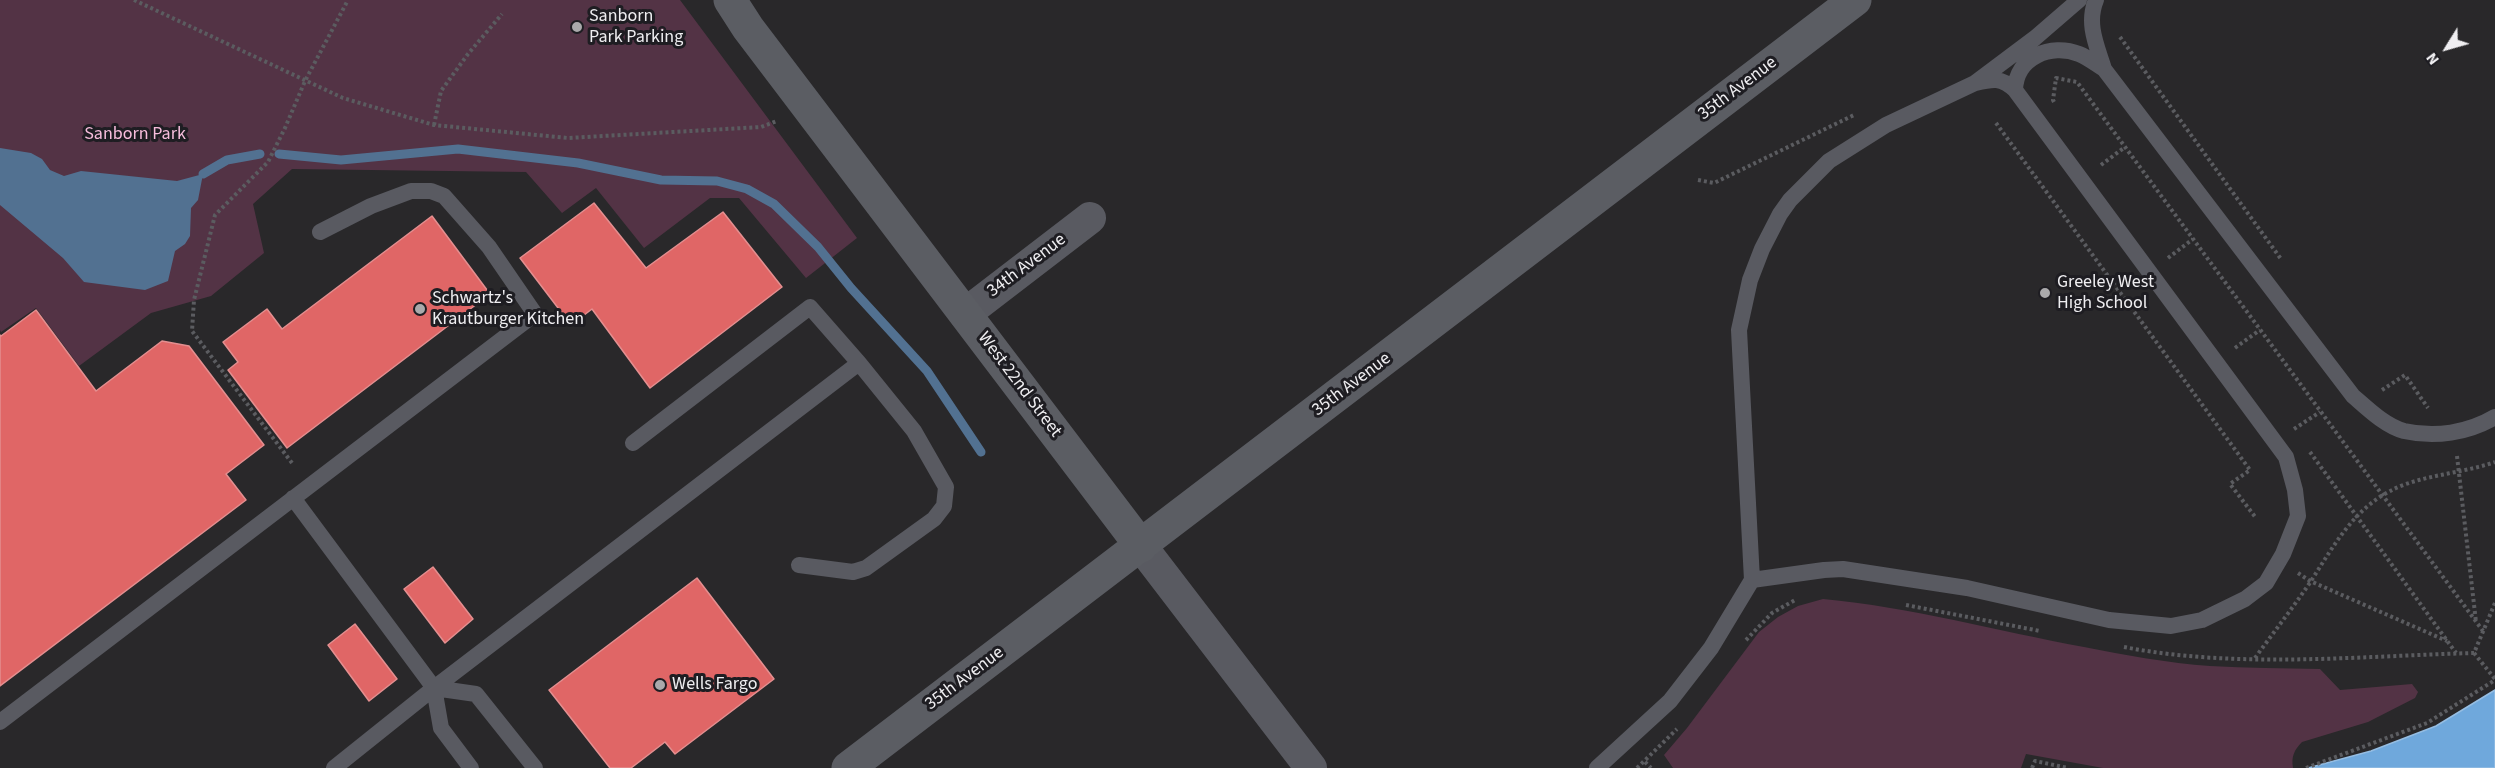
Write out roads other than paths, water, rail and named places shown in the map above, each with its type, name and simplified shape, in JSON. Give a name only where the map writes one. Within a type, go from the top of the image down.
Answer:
[{"type":"main road","name":"West 22nd Street","points":[[730,0],[755,38],[1141,546]]},
{"type":"main road","name":"35th Avenue","points":[[848,768],[1855,0]]},
{"type":"street","name":"34th Avenue","points":[[965,314],[1090,218]]},
{"type":"street","name":"West 22nd Street","points":[[1141,546],[1311,768]]},
{"type":"lane","points":[[1975,83],[2035,38],[2079,0]]},
{"type":"lane","points":[[2096,0],[2091,19],[2093,36],[2104,69],[2353,396],[2372,413],[2402,431],[2444,434],[2477,428],[2495,417]]},
{"type":"lane","points":[[2015,90],[2015,78],[2020,69],[2031,59],[2053,49],[2079,54],[2104,69]]},
{"type":"lane","points":[[1597,768],[1670,701],[1711,648],[1752,580],[1739,330],[1750,280],[1762,249],[1780,214],[1790,200],[1829,161],[1886,125],[1975,83],[1995,78],[2003,80],[2015,90],[2286,458],[2295,490],[2298,516],[2283,554],[2266,582],[2245,599],[2202,620],[2171,626],[2109,620],[1967,588],[1843,569],[1752,580]]},
{"type":"lane","points":[[0,722],[535,314],[489,247],[444,196],[431,191],[411,191],[370,206],[320,232]]},
{"type":"lane","points":[[633,443],[810,306],[914,431],[946,487],[944,506],[934,519],[866,568],[853,572],[799,565]]},
{"type":"lane","points":[[334,768],[434,688],[859,363]]},
{"type":"lane","points":[[293,498],[434,688],[441,728],[471,768]]},
{"type":"lane","points":[[434,688],[476,694],[535,768]]},
{"type":"water","points":[[0,148],[31,153],[42,159],[50,170],[64,176],[81,171],[177,181],[203,174],[198,200],[191,208],[190,236],[185,244],[175,251],[168,281],[145,290],[84,282],[63,258],[0,205]]},
{"type":"waterway","points":[[279,154],[341,160],[458,149],[578,163],[661,180],[717,181],[747,189],[774,204],[818,247],[851,288],[927,371],[981,452]]},
{"type":"waterway","points":[[203,174],[227,160],[260,154]]},
{"type":"place","name":"Sanborn Park Parking","points":[[577,27]]},
{"type":"place","name":"Greeley West High School","points":[[2045,293]]},
{"type":"place","name":"Schwartz's Krautburger Kitchen","points":[[420,309]]},
{"type":"place","name":"Wells Fargo","points":[[660,685]]},
{"type":"park label","name":"Sanborn Park","points":[[135,135]]}]
